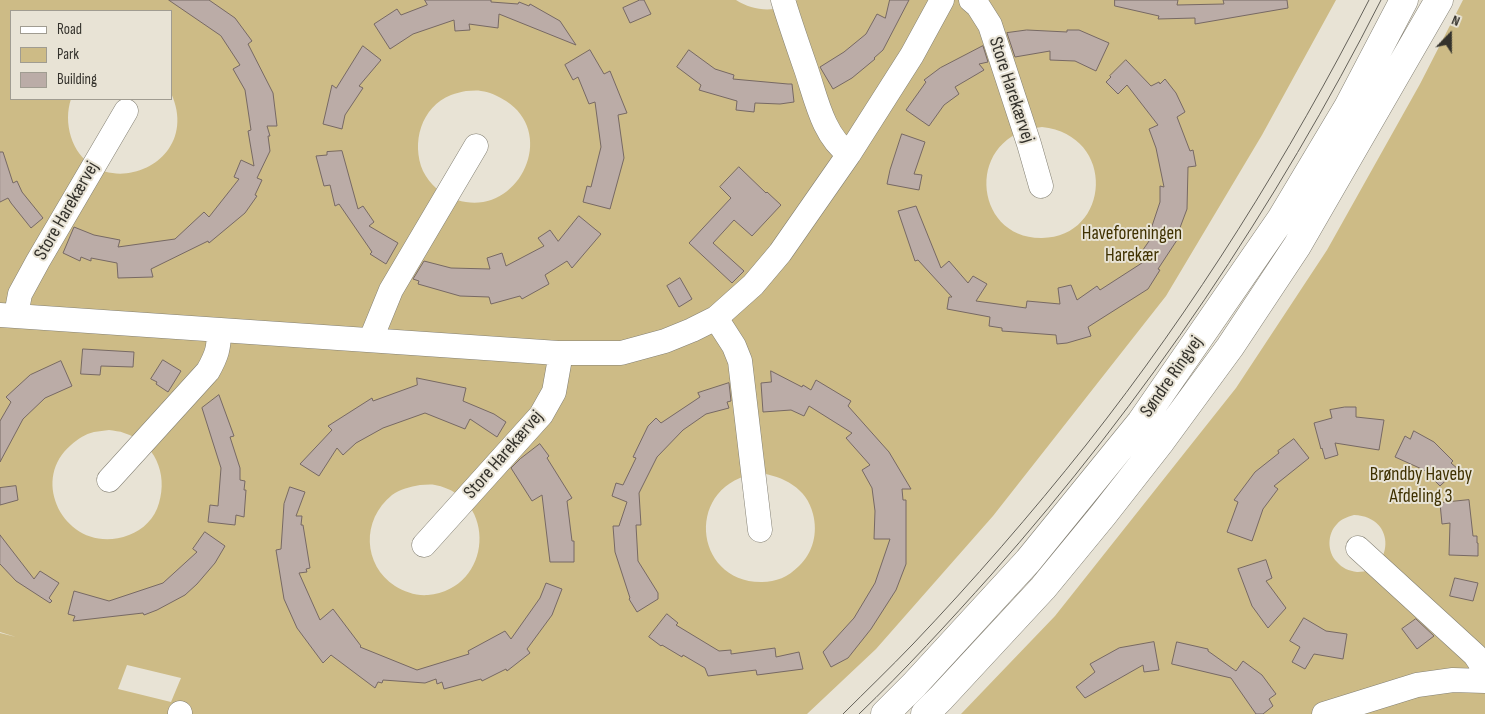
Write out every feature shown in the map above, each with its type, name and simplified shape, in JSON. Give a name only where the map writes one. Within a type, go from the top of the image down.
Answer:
[{"type":"main road","name":"Søndre Ringvej","points":[[885,714],[1028,561],[1141,422],[1281,218],[1348,107],[1404,0]]},
{"type":"main road","name":"Søndre Ringvej","points":[[925,714],[1043,588],[1161,442],[1230,347],[1297,246],[1438,0]]},
{"type":"street","points":[[782,0],[820,111],[833,137],[849,154]]},
{"type":"street","name":"Store Harekærvej","points":[[126,111],[8,315],[558,353],[621,353],[665,341],[716,318],[753,285],[780,253],[849,154],[912,55],[942,0]]},
{"type":"street","name":"Store Harekærvej","points":[[971,0],[978,6],[990,25],[1041,186]]},
{"type":"street","points":[[373,340],[373,334],[391,290],[476,146]]},
{"type":"street","points":[[716,318],[734,346],[740,361],[760,530]]},
{"type":"street","points":[[110,480],[208,371],[219,347],[219,330]]},
{"type":"street","name":"Store Harekærvej","points":[[424,545],[541,415],[554,392],[558,353]]},
{"type":"street","points":[[1358,548],[1476,655],[1485,670]]},
{"type":"street","points":[[1324,714],[1417,685],[1452,680],[1485,681]]},
{"type":"green space","name":"Haveforeningen Harekær","points":[[0,0],[736,0],[759,9],[774,9],[797,0],[1336,0],[1262,135],[1166,296],[993,516],[876,649],[807,714],[0,714],[0,633],[16,637],[0,632]],"holes":[[[466,91],[494,94],[506,101],[522,116],[529,133],[530,152],[524,170],[513,186],[497,197],[479,203],[457,200],[441,192],[433,185],[423,171],[418,149],[421,127],[432,108],[451,95]],[[1042,127],[1066,134],[1083,148],[1093,165],[1096,185],[1092,205],[1082,221],[1065,233],[1042,238],[1019,234],[1002,222],[991,205],[986,185],[989,165],[999,147],[1017,134]],[[109,430],[135,437],[144,444],[157,461],[162,481],[159,503],[155,514],[148,523],[129,535],[108,539],[89,536],[73,527],[61,513],[54,496],[53,478],[58,461],[71,445],[88,434]],[[759,473],[777,477],[800,490],[810,505],[815,528],[811,549],[804,561],[786,576],[767,582],[739,578],[722,567],[711,551],[706,532],[708,512],[718,494],[734,481]],[[420,485],[435,485],[455,493],[470,506],[478,523],[479,542],[475,561],[465,577],[450,589],[428,595],[407,592],[395,586],[384,577],[372,555],[370,542],[371,529],[382,505],[395,493]],[[127,665],[181,678],[171,702],[118,689]]]},
{"type":"green space","name":"Brøndby Haveby Afdeling 3","points":[[1463,0],[1485,0],[1485,714],[961,714],[1055,616],[1236,388],[1327,250],[1420,84]],"holes":[[[1354,515],[1368,518],[1378,525],[1384,534],[1386,545],[1383,555],[1378,564],[1369,570],[1357,572],[1343,568],[1331,553],[1331,533],[1342,519]]]},
{"type":"building","points":[[169,0],[209,0],[235,18],[252,41],[248,44],[273,93],[277,126],[267,126],[270,136],[268,136],[270,151],[257,178],[262,180],[255,195],[257,196],[245,213],[209,243],[208,241],[151,269],[153,277],[118,278],[117,263],[91,258],[91,261],[81,257],[80,261],[63,253],[74,227],[94,235],[120,240],[118,247],[175,239],[204,212],[209,217],[239,179],[234,177],[241,160],[254,166],[248,131],[251,130],[245,90],[233,69],[240,65],[221,36]]},
{"type":"building","points":[[425,0],[491,0],[491,2],[518,4],[519,2],[529,6],[530,4],[560,21],[576,45],[499,14],[498,28],[469,24],[470,30],[455,31],[454,20],[413,34],[390,49],[374,24],[397,9],[401,15],[427,5]]},
{"type":"building","points":[[644,0],[651,14],[630,23],[623,8]]},
{"type":"building","points":[[890,0],[909,0],[883,50],[852,78],[833,89],[820,67],[844,52],[866,34],[877,14],[885,18]]},
{"type":"building","points":[[1115,0],[1178,0],[1177,5],[1224,4],[1223,0],[1287,0],[1288,8],[1195,24],[1195,18],[1158,19],[1159,16],[1115,6]]},
{"type":"building","points":[[1027,30],[1067,32],[1067,30],[1079,30],[1109,43],[1096,71],[1075,61],[1050,60],[1050,51],[1015,57],[1007,33]]},
{"type":"building","points":[[363,46],[381,60],[359,86],[363,88],[345,115],[342,129],[323,124],[332,85],[336,88]]},
{"type":"building","points":[[983,46],[988,62],[979,64],[984,70],[955,87],[959,94],[944,105],[929,126],[906,110],[926,82],[924,80],[940,68]]},
{"type":"building","points":[[590,50],[604,74],[610,71],[627,113],[618,115],[624,158],[610,209],[583,202],[587,186],[591,187],[601,147],[595,102],[589,104],[578,77],[573,80],[565,65]]},
{"type":"building","points":[[689,50],[715,69],[734,75],[733,79],[792,84],[794,102],[780,104],[755,103],[754,112],[736,110],[737,101],[699,90],[701,85],[677,67]]},
{"type":"building","points":[[1126,60],[1151,86],[1159,82],[1160,84],[1165,79],[1176,93],[1185,112],[1177,117],[1190,151],[1193,150],[1196,166],[1188,167],[1187,209],[1178,233],[1181,234],[1158,269],[1160,270],[1148,289],[1088,327],[1091,336],[1057,344],[1056,335],[1002,331],[1002,328],[989,326],[990,317],[947,309],[949,297],[952,297],[918,260],[915,261],[898,211],[916,206],[941,268],[949,261],[968,283],[973,276],[987,284],[976,301],[1026,308],[1027,301],[1060,304],[1058,288],[1071,285],[1077,300],[1097,286],[1100,290],[1145,261],[1138,257],[1156,231],[1151,229],[1160,202],[1160,186],[1164,187],[1156,148],[1149,129],[1158,125],[1127,85],[1118,94],[1106,82]]},
{"type":"building","points":[[902,134],[925,142],[914,174],[922,175],[919,190],[887,184]]},
{"type":"building","points":[[342,151],[358,209],[363,206],[374,222],[369,226],[398,243],[386,264],[370,254],[372,252],[339,204],[335,206],[330,185],[324,186],[316,156],[327,155],[327,152]]},
{"type":"building","points":[[0,152],[3,152],[13,183],[17,181],[22,192],[43,218],[31,228],[8,198],[0,202]]},
{"type":"building","points":[[739,167],[781,205],[752,236],[734,220],[713,243],[744,271],[732,283],[689,243],[731,198],[720,187]]},
{"type":"building","points":[[579,216],[601,234],[572,268],[567,261],[545,275],[549,284],[522,299],[520,296],[491,304],[489,297],[460,296],[418,284],[419,281],[413,279],[424,261],[451,268],[490,269],[487,258],[502,253],[506,266],[544,246],[538,238],[550,230],[558,241]]},
{"type":"building","points":[[680,278],[692,299],[679,307],[667,286]]},
{"type":"building","points":[[83,349],[134,352],[133,367],[101,366],[100,375],[81,374]]},
{"type":"building","points":[[163,360],[181,371],[168,392],[151,379]]},
{"type":"building","points":[[61,361],[72,386],[45,398],[23,419],[0,462],[0,421],[11,402],[6,397],[30,375]]},
{"type":"building","points":[[771,371],[811,390],[816,380],[851,401],[848,406],[889,452],[911,489],[902,489],[903,500],[906,500],[906,564],[896,590],[871,629],[848,658],[831,667],[823,652],[854,618],[875,583],[890,539],[874,539],[875,511],[872,488],[862,470],[870,465],[846,438],[852,433],[809,406],[804,416],[791,410],[763,412],[761,383],[771,382]]},
{"type":"building","points":[[417,378],[466,388],[463,401],[494,414],[506,422],[497,437],[470,419],[465,429],[425,413],[383,428],[356,443],[343,455],[337,448],[319,476],[300,464],[332,430],[328,426],[372,398],[373,401],[417,385]]},
{"type":"building","points":[[729,383],[731,401],[727,402],[729,408],[706,414],[683,430],[657,457],[639,493],[641,525],[636,525],[638,561],[658,593],[658,599],[637,612],[629,599],[615,552],[613,526],[619,526],[627,502],[612,496],[616,483],[623,485],[636,458],[633,457],[648,426],[656,418],[661,423],[700,397],[698,393]]},
{"type":"building","points":[[219,395],[234,436],[230,437],[240,468],[240,480],[245,481],[244,517],[236,515],[235,525],[208,522],[210,505],[218,506],[221,468],[202,408]]},
{"type":"building","points":[[1356,407],[1356,417],[1384,420],[1379,450],[1335,443],[1338,455],[1325,459],[1314,423],[1332,418],[1330,410]]},
{"type":"building","points":[[1414,431],[1434,442],[1453,461],[1451,463],[1458,469],[1440,486],[1424,470],[1395,457],[1405,436],[1410,439]]},
{"type":"building","points":[[1294,439],[1309,458],[1274,486],[1278,489],[1263,509],[1252,541],[1227,532],[1238,502],[1234,500],[1255,472]]},
{"type":"building","points":[[540,444],[549,456],[547,458],[572,498],[567,501],[572,541],[574,541],[574,562],[550,562],[542,495],[532,501],[511,468]]},
{"type":"building","points":[[16,486],[18,500],[0,505],[0,488]]},
{"type":"building","points":[[290,487],[305,492],[296,516],[302,516],[301,525],[303,525],[310,568],[306,569],[307,572],[299,573],[320,620],[333,609],[360,647],[417,670],[469,654],[468,651],[505,631],[511,639],[540,598],[546,583],[562,589],[552,615],[527,649],[530,653],[507,671],[506,669],[482,681],[481,679],[444,689],[442,682],[437,684],[436,679],[425,683],[383,680],[382,683],[378,682],[375,688],[331,655],[323,663],[297,628],[284,599],[276,550],[281,549],[284,504]]},
{"type":"building","points":[[1469,500],[1473,536],[1477,536],[1478,556],[1449,555],[1450,523],[1442,524],[1440,503]]},
{"type":"building","points":[[205,532],[225,546],[215,563],[185,595],[144,615],[143,613],[73,621],[75,616],[68,614],[74,591],[109,601],[163,583],[197,552],[193,549]]},
{"type":"building","points":[[0,535],[34,579],[40,571],[59,583],[49,598],[52,601],[50,603],[16,581],[0,564]]},
{"type":"building","points":[[1266,560],[1272,578],[1266,581],[1286,608],[1268,628],[1252,606],[1238,569]]},
{"type":"building","points":[[1455,578],[1478,583],[1473,601],[1450,596]]},
{"type":"building","points":[[667,614],[678,623],[676,625],[719,651],[731,650],[731,654],[775,648],[776,657],[799,652],[803,669],[757,675],[756,670],[708,676],[705,668],[683,655],[682,657],[661,646],[649,637]]},
{"type":"building","points":[[1304,618],[1326,631],[1347,634],[1343,659],[1314,654],[1305,669],[1292,662],[1300,647],[1290,641]]},
{"type":"building","points":[[1416,619],[1434,636],[1417,649],[1402,629]]},
{"type":"building","points":[[1154,642],[1159,670],[1144,672],[1143,665],[1085,698],[1076,687],[1095,672],[1090,664],[1119,648]]},
{"type":"building","points":[[1177,642],[1208,649],[1208,651],[1236,671],[1243,661],[1262,675],[1276,694],[1269,699],[1273,706],[1263,714],[1256,714],[1231,678],[1172,664]]},
{"type":"tram line","points":[[843,714],[913,644],[980,572],[1065,471],[1126,393],[1202,285],[1273,173],[1369,0]]},
{"type":"tram line","points":[[859,714],[926,646],[1048,509],[1154,371],[1252,227],[1297,153],[1381,0]]}]
